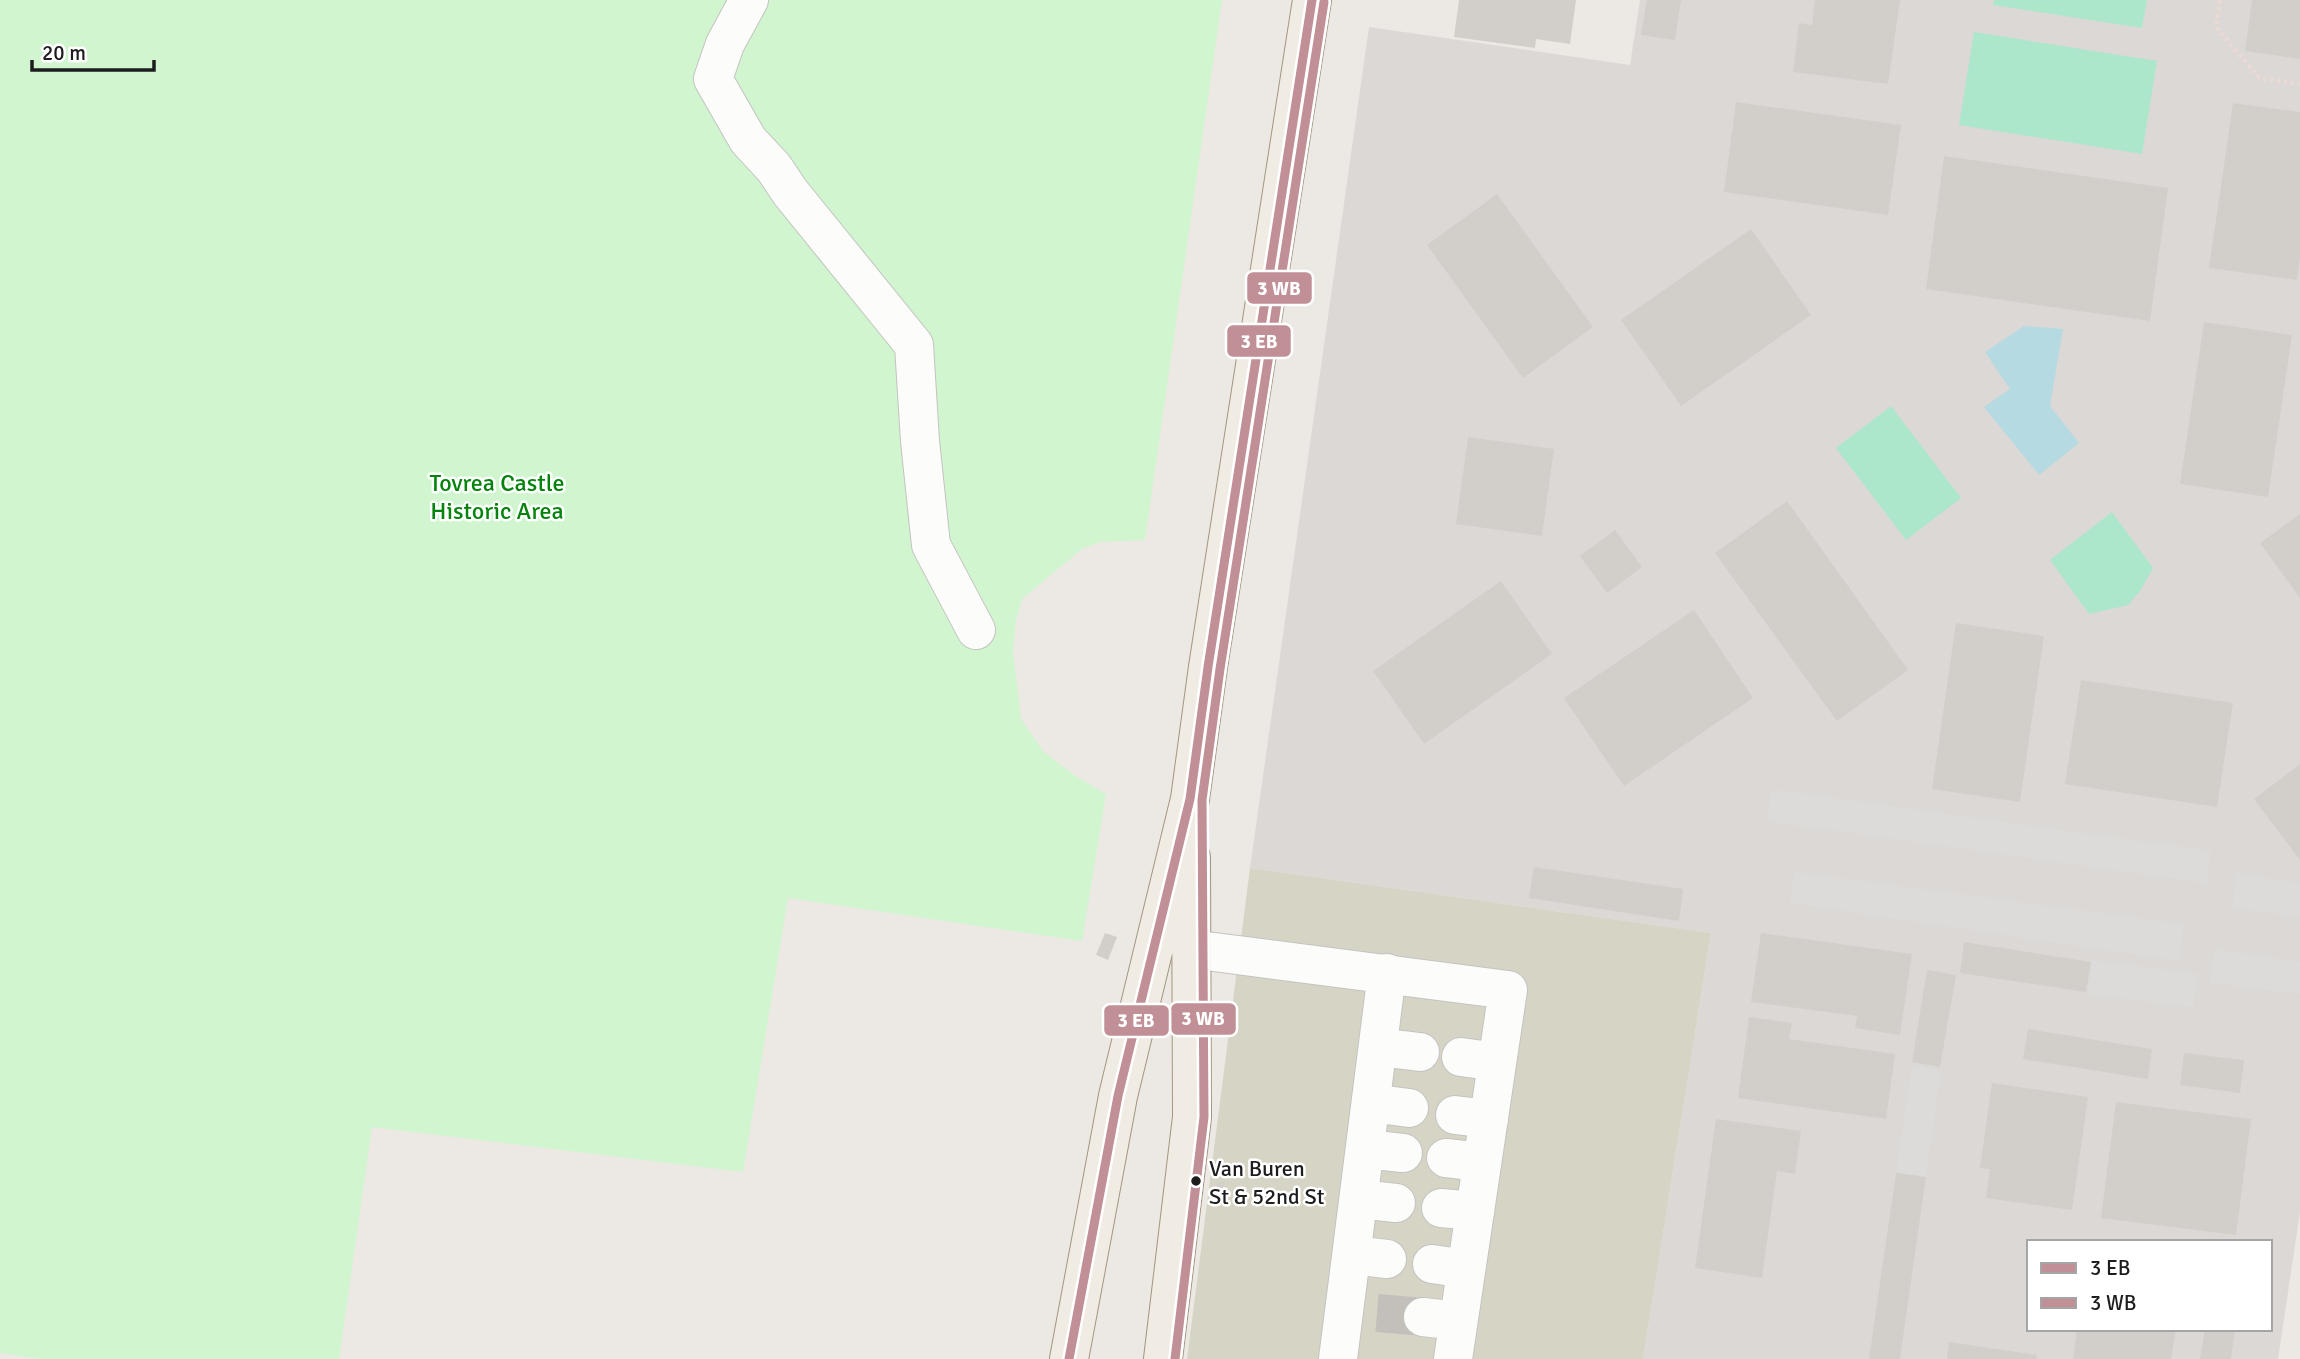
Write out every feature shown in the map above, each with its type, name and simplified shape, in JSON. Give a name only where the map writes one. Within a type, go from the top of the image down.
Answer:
[{"type":"main road","points":[[1069,1359],[1118,1096],[1190,799],[1312,0]]},
{"type":"main road","points":[[1163,1359],[1192,1117],[1190,799]]},
{"type":"lane","points":[[749,0],[725,44],[713,79],[748,141],[774,168],[790,192],[914,345],[920,441],[931,545],[976,630]]},
{"type":"lane","points":[[1191,949],[1508,990],[1479,1060],[1464,1160],[1441,1319],[1453,1359]]},
{"type":"lane","points":[[1338,1359],[1361,1311],[1370,1257],[1359,1199],[1387,973]]},
{"type":"lane","points":[[1378,1047],[1420,1052]]},
{"type":"lane","points":[[1371,1104],[1409,1108]]},
{"type":"lane","points":[[1365,1149],[1403,1153]]},
{"type":"lane","points":[[1359,1199],[1396,1203]]},
{"type":"path","points":[[2220,0],[2216,27],[2259,78],[2300,84]]},
{"type":"shaded area","points":[[1640,0],[2300,0],[2300,1212],[2278,1359],[1643,1359],[1711,933],[1250,868],[1369,27],[1630,65]]},
{"type":"shaded area","points":[[1772,789],[2211,851],[2207,883],[1766,821]]},
{"type":"shaded area","points":[[1250,868],[1711,933],[1643,1359],[1187,1359]]},
{"type":"shaded area","points":[[1794,872],[2184,924],[2179,961],[1790,903]]},
{"type":"shaded area","points":[[2237,874],[2300,883],[2300,917],[2232,908]]},
{"type":"shaded area","points":[[2215,949],[2300,962],[2300,994],[2209,983]]},
{"type":"shaded area","points":[[2092,960],[2197,974],[2193,1007],[2088,994]]},
{"type":"shaded area","points":[[1912,1065],[1941,1071],[1926,1176],[1896,1172]]},
{"type":"green space","name":"Tovrea Castle Historic Area","points":[[0,0],[1222,0],[1145,540],[1100,542],[1082,549],[1022,599],[1016,620],[1013,651],[1021,719],[1043,751],[1075,776],[1106,794],[1082,941],[788,898],[743,1172],[372,1127],[339,1359],[41,1359],[0,1353]]},
{"type":"green space","points":[[1994,0],[2147,0],[2142,28],[1993,5]]},
{"type":"green space","points":[[1974,32],[2157,61],[2142,154],[1959,125]]},
{"type":"green space","points":[[1891,406],[1961,498],[1906,540],[1836,448]]},
{"type":"green space","points":[[2112,512],[2153,568],[2140,591],[2128,605],[2089,614],[2050,560]]},
{"type":"water","points":[[2024,326],[2063,329],[2050,406],[2079,443],[2039,475],[1984,407],[2010,389],[1985,352]]},
{"type":"building","points":[[1459,0],[1576,0],[1570,44],[1536,39],[1535,48],[1454,37]]},
{"type":"building","points":[[1647,0],[1681,0],[1675,40],[1641,35]]},
{"type":"building","points":[[1815,0],[1900,0],[1888,84],[1793,72],[1799,23],[1812,25]]},
{"type":"building","points":[[2252,0],[2300,0],[2300,59],[2245,51]]},
{"type":"building","points":[[1736,102],[1901,125],[1888,215],[1724,192]]},
{"type":"building","points":[[2233,103],[2300,112],[2300,258],[2297,280],[2209,268]]},
{"type":"building","points":[[1944,156],[2168,188],[2150,321],[1926,289]]},
{"type":"building","points":[[1497,194],[1593,327],[1523,378],[1427,245]]},
{"type":"building","points":[[1751,229],[1811,315],[1681,406],[1621,320]]},
{"type":"building","points":[[2204,322],[2292,335],[2268,497],[2180,484]]},
{"type":"building","points":[[1468,437],[1554,449],[1542,536],[1456,524]]},
{"type":"building","points":[[1787,501],[1908,670],[1837,721],[1715,553]]},
{"type":"building","points":[[2300,514],[2300,598],[2260,543]]},
{"type":"building","points":[[1615,530],[1642,567],[1607,593],[1580,556]]},
{"type":"building","points":[[1501,581],[1552,654],[1424,744],[1373,671]]},
{"type":"building","points":[[1694,610],[1753,698],[1624,786],[1564,698]]},
{"type":"building","points":[[1956,623],[2044,636],[2020,802],[1932,789]]},
{"type":"building","points":[[2081,680],[2233,703],[2217,807],[2065,784]]},
{"type":"building","points":[[2300,764],[2300,860],[2254,799]]},
{"type":"building","points":[[1534,867],[1683,889],[1679,921],[1529,898]]},
{"type":"building","points":[[1105,933],[1117,937],[1108,960],[1096,955]]},
{"type":"building","points":[[1761,933],[1912,954],[1900,1035],[1855,1028],[1857,1016],[1751,1002]]},
{"type":"building","points":[[1964,942],[2091,962],[2086,992],[1960,973]]},
{"type":"building","points":[[1927,970],[1956,975],[1940,1067],[1912,1062]]},
{"type":"building","points":[[1749,1017],[1792,1023],[1789,1039],[1895,1054],[1886,1119],[1738,1098]]},
{"type":"building","points":[[2028,1029],[2152,1049],[2148,1079],[2023,1059]]},
{"type":"building","points":[[2184,1053],[2244,1060],[2240,1093],[2180,1085]]},
{"type":"building","points":[[1992,1083],[2088,1097],[2072,1210],[1986,1198],[1990,1169],[1980,1168]]},
{"type":"building","points":[[2116,1102],[2251,1119],[2236,1235],[2101,1218]]},
{"type":"building","points":[[1716,1119],[1801,1131],[1795,1174],[1777,1171],[1762,1278],[1695,1268]]},
{"type":"building","points":[[1896,1173],[1926,1177],[1900,1359],[1869,1359]]},
{"type":"building","points":[[1224,1181],[1221,1204],[1212,1203],[1214,1186]]},
{"type":"building","points":[[2077,1331],[2176,1331],[2171,1359],[2073,1359]]},
{"type":"building","points":[[2205,1331],[2235,1331],[2231,1359],[2200,1359]]},
{"type":"building","points":[[1949,1342],[2037,1355],[2036,1359],[1947,1359]]},
{"type":"tunnel","points":[[1377,1313],[1423,1317]]},
{"type":"transit line","points":[[1069,1359],[1118,1096],[1190,799],[1208,667],[1312,0]]},
{"type":"transit line","points":[[1175,1359],[1204,1117],[1202,800],[1324,2]]},
{"type":"place","name":"Van Buren St & 52nd St","points":[[1196,1181]]}]
